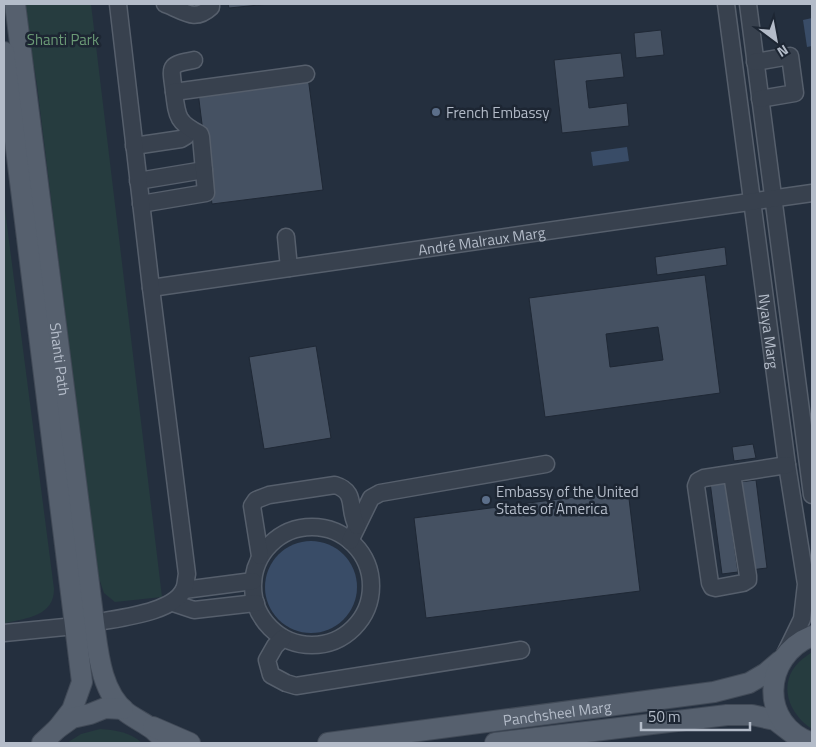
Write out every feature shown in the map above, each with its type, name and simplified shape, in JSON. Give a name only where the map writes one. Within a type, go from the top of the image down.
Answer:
[{"type":"main road","name":"Shanti Path","points":[[15,4],[84,624],[78,643],[82,682],[72,710],[58,728]]},
{"type":"main road","name":"Shanti Path","points":[[4,52],[84,624],[100,660],[109,691],[123,709]]},
{"type":"main road","name":"Panchsheel Marg","points":[[328,743],[714,692],[749,683],[766,673],[800,641],[812,636]]},
{"type":"main road","points":[[783,658],[774,677],[773,693],[776,710],[784,724],[804,741]]},
{"type":"main road","points":[[42,743],[72,718],[105,708],[123,709],[149,726],[190,743]]},
{"type":"main road","points":[[495,743],[727,715],[752,715],[775,720],[804,741]]},
{"type":"main road","points":[[149,726],[165,743]]},
{"type":"street","points":[[4,633],[84,624],[149,612],[173,603],[184,590],[187,574],[150,288],[118,4]]},
{"type":"street","points":[[165,4],[195,16],[204,14],[211,7],[211,4]]},
{"type":"street","name":"Nyaya Marg","points":[[726,4],[787,465],[806,584],[802,619],[783,658]]},
{"type":"street","name":"Nyaya Marg","points":[[748,4],[773,198],[806,396],[812,495]]},
{"type":"street","points":[[755,62],[790,56],[795,93],[760,99]]},
{"type":"street","points":[[141,204],[206,193],[200,134],[190,130],[182,123],[176,108],[172,70],[173,66],[177,63],[194,60]]},
{"type":"street","points":[[174,92],[306,74]]},
{"type":"street","points":[[134,146],[181,139],[190,130]]},
{"type":"street","points":[[138,181],[204,170]]},
{"type":"street","name":"André Malraux Marg","points":[[150,288],[812,193]]},
{"type":"street","points":[[286,237],[289,268]]},
{"type":"street","points":[[350,541],[372,498],[380,493],[546,464]]},
{"type":"street","points":[[732,474],[748,580],[744,583],[716,588],[712,587],[710,583],[696,486],[698,481],[704,478],[787,465]]},
{"type":"street","points":[[260,556],[252,506],[256,500],[269,495],[335,485],[345,488],[350,495],[354,520],[357,526]]},
{"type":"street","points":[[307,526],[327,528],[346,536],[360,551],[370,569],[372,589],[367,609],[356,626],[340,639],[320,645],[301,645],[283,638],[268,627],[256,604],[253,593],[254,574],[260,556],[272,542],[288,531],[307,526]]},
{"type":"street","points":[[184,590],[254,581]]},
{"type":"street","points":[[173,603],[194,610],[256,604]]},
{"type":"street","points":[[283,638],[275,646],[267,660],[271,675],[296,686],[521,650]]},
{"type":"green space","name":"Shanti Park","points":[[24,4],[91,4],[162,597],[115,602],[104,593],[99,578],[37,85]]},
{"type":"green space","points":[[4,202],[54,589],[53,598],[44,610],[30,617],[6,623],[4,623]]},
{"type":"green space","points":[[812,652],[812,729],[804,723],[792,707],[787,689],[792,671],[799,662]]},
{"type":"green space","points":[[100,729],[127,734],[142,743],[67,743],[81,734]]},
{"type":"water","points":[[812,18],[812,46],[807,47],[803,20]]},
{"type":"water","points":[[627,147],[629,161],[593,166],[591,152]]},
{"type":"water","points":[[302,541],[320,541],[337,548],[350,561],[357,578],[357,596],[350,613],[337,626],[320,633],[302,633],[285,626],[272,613],[265,596],[265,578],[272,561],[285,548]]},
{"type":"building","points":[[228,4],[269,4],[229,8]]},
{"type":"building","points":[[661,30],[664,55],[636,58],[634,33]]},
{"type":"building","points":[[621,53],[624,77],[586,81],[589,108],[627,103],[629,126],[562,133],[554,60]]},
{"type":"building","points":[[308,77],[323,190],[212,204],[198,92]]},
{"type":"building","points":[[725,247],[727,265],[657,275],[655,257]]},
{"type":"building","points":[[705,275],[720,393],[545,417],[529,298]],"holes":[[[658,327],[663,360],[610,367],[606,334]]]},
{"type":"building","points":[[316,346],[331,438],[264,449],[249,357]]},
{"type":"building","points":[[753,444],[756,458],[734,461],[732,447]]},
{"type":"building","points":[[725,480],[738,572],[722,574],[710,482]]},
{"type":"building","points":[[756,480],[767,568],[750,570],[739,482]]},
{"type":"building","points":[[628,490],[640,591],[426,618],[414,518]]},
{"type":"place","name":"French Embassy","points":[[436,112]]},
{"type":"place","name":"Embassy of the United States of America","points":[[486,500]]}]
